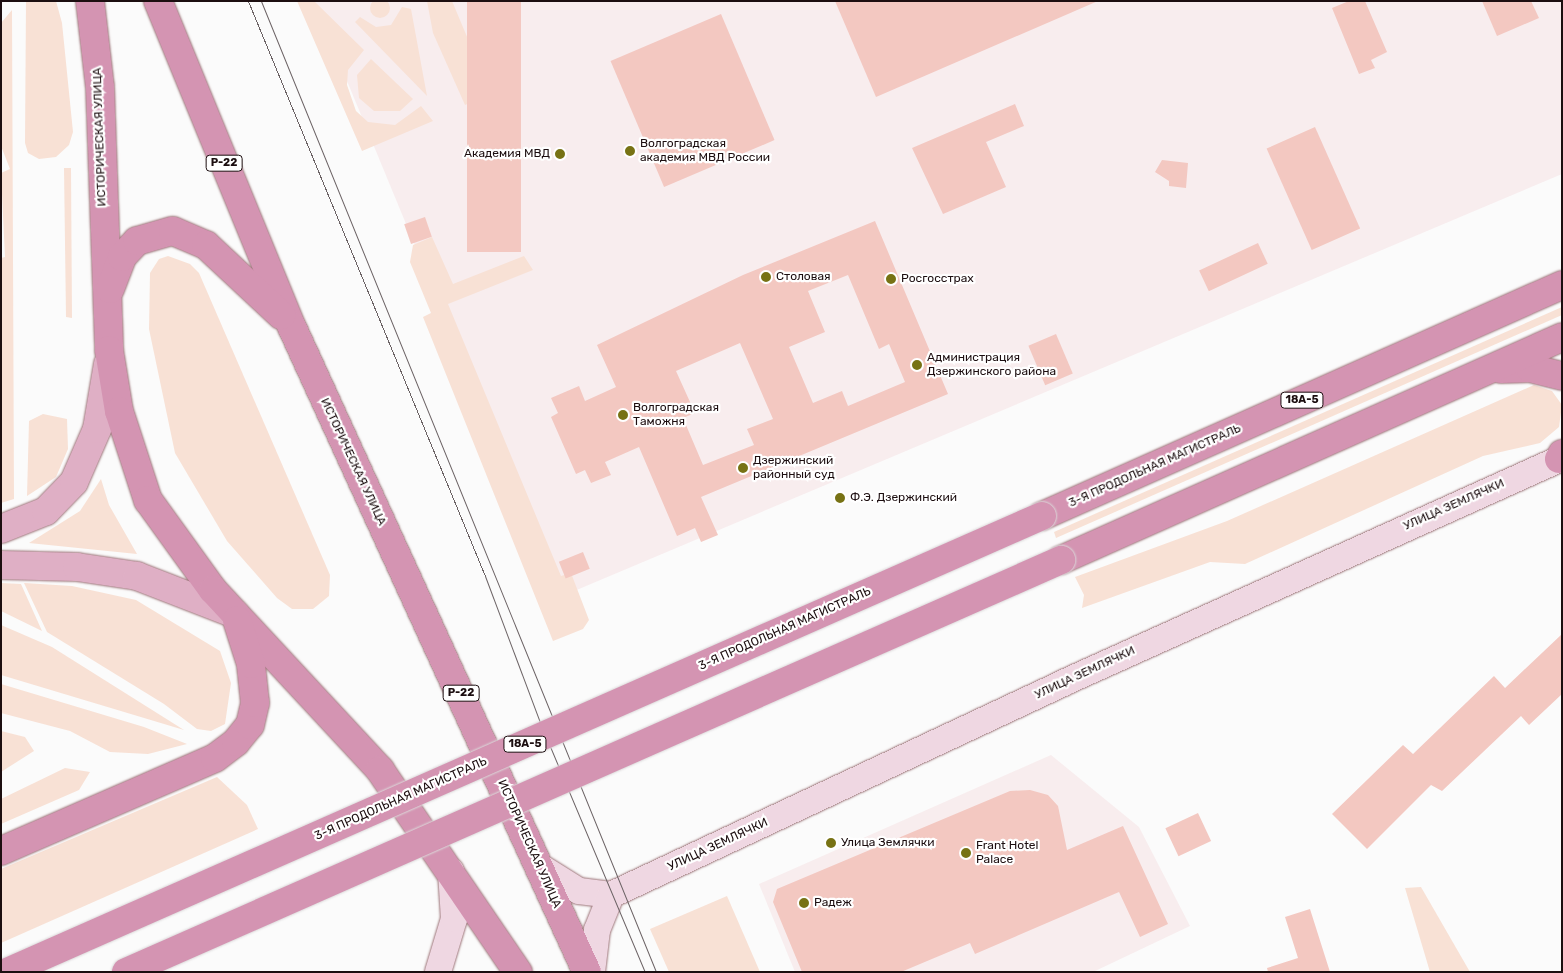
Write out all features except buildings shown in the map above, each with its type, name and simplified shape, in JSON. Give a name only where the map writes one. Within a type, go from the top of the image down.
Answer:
[{"type":"highway","name":"ИСТОРИЧЕСКАЯ УЛИЦА","points":[[90,1],[100,87],[107,303]]},
{"type":"highway","name":"ИСТОРИЧЕСКАЯ УЛИЦА","points":[[158,1],[291,325],[587,972]]},
{"type":"highway","name":"Р-22","points":[[291,325],[206,245],[173,231],[137,241],[122,257],[107,303],[109,350],[118,411],[148,500],[178,547],[235,614],[380,770],[451,871],[518,972]]},
{"type":"highway","name":"3-Я ПРОДОЛЬНАЯ МАГИСТРАЛЬ","points":[[7,972],[1042,516],[1562,284]]},
{"type":"highway","points":[[126,972],[1562,337]]},
{"type":"highway","points":[[1489,370],[1530,368],[1562,376]]},
{"type":"highway","points":[[1,850],[215,758],[236,742],[250,725],[256,703],[251,664],[235,614]]},
{"type":"main road","points":[[1,529],[46,511],[74,482],[97,429],[109,350]]},
{"type":"main road","name":"УЛИЦА ЗЕМЛЯЧКИ","points":[[611,895],[1134,650],[1561,457]]},
{"type":"main road","points":[[1,565],[77,567],[137,576],[235,614]]},
{"type":"main road","points":[[538,866],[579,891],[611,895],[597,930],[592,972]]},
{"type":"main road","points":[[438,972],[454,919],[451,871]]},
{"type":"shaded area","points":[[380,-2],[387,1],[390,8],[387,15],[380,18],[373,15],[370,8],[373,1]]},
{"type":"shaded area","points":[[26,1],[56,1],[62,23],[73,132],[69,145],[56,157],[39,159],[28,153],[25,143]]},
{"type":"shaded area","points":[[297,1],[314,1],[364,50],[348,70],[347,85],[356,111],[368,122],[395,125],[421,106],[433,121],[362,151]]},
{"type":"shaded area","points":[[314,1],[1562,1],[1562,174],[560,597]]},
{"type":"shaded area","points":[[427,1],[452,1],[491,94],[465,105],[433,33]]},
{"type":"shaded area","points":[[402,7],[411,9],[427,96],[355,22],[360,17],[376,27],[391,25]]},
{"type":"shaded area","points":[[12,10],[14,499],[1,503],[1,258],[5,257],[1,173],[10,169],[1,146],[1,23]]},
{"type":"shaded area","points":[[371,59],[413,99],[400,111],[374,111],[359,98],[357,75]]},
{"type":"shaded area","points":[[64,168],[71,168],[72,318],[66,317]]},
{"type":"shaded area","points":[[432,237],[453,284],[524,256],[533,270],[448,304],[561,576],[571,573],[589,620],[583,629],[553,641],[423,317],[431,313],[410,262],[413,245]]},
{"type":"shaded area","points":[[168,256],[190,264],[199,273],[330,575],[329,596],[313,609],[292,609],[277,598],[227,541],[175,453],[149,329],[150,273],[159,259]]},
{"type":"shaded area","points":[[1562,307],[1562,315],[1056,538],[1054,532]]},
{"type":"shaded area","points":[[1534,385],[1552,391],[1562,405],[1559,427],[1540,443],[1483,456],[1245,564],[1210,562],[1082,608],[1084,595],[1075,577],[1227,521]]},
{"type":"shaded area","points":[[43,414],[67,419],[68,449],[56,477],[27,496],[29,421]]},
{"type":"shaded area","points":[[101,479],[109,505],[137,554],[29,543],[80,511]]},
{"type":"shaded area","points":[[1,583],[21,584],[42,631],[1,611]]},
{"type":"shaded area","points":[[24,583],[72,586],[136,600],[220,651],[231,683],[225,724],[211,731],[197,729],[164,704],[47,632]]},
{"type":"shaded area","points":[[1,625],[52,647],[184,730],[1,675]]},
{"type":"shaded area","points":[[1,684],[144,727],[187,744],[148,754],[110,752],[70,731],[1,713]]},
{"type":"shaded area","points":[[1,731],[25,737],[34,751],[1,772]]},
{"type":"shaded area","points":[[1051,755],[1139,827],[1190,926],[1093,972],[795,972],[759,884]]},
{"type":"shaded area","points":[[65,768],[90,772],[79,790],[1,824],[1,799]]},
{"type":"shaded area","points":[[217,777],[247,805],[258,829],[1,943],[1,869]]},
{"type":"shaded area","points":[[1421,887],[1470,972],[1430,972],[1405,888]]},
{"type":"shaded area","points":[[727,896],[760,972],[669,972],[650,929]]},
{"type":"tram line","points":[[248,1],[485,576],[541,725],[645,972]]},
{"type":"tram line","points":[[261,1],[656,972]]},
{"type":"place","name":"Волгоградская академия МВД России","points":[[630,151]]},
{"type":"place","name":"Академия МВД","points":[[560,154]]},
{"type":"place","name":"Столовая","points":[[766,277]]},
{"type":"place","name":"Росгосстрах","points":[[891,279]]},
{"type":"place","name":"Администрация Дзержинского района","points":[[917,365]]},
{"type":"place","name":"Волгоградская Таможня","points":[[623,415]]},
{"type":"place","name":"Дзержинский районный суд","points":[[743,468]]},
{"type":"place","name":"Ф.Э. Дзержинский","points":[[840,498]]},
{"type":"place","name":"Улица Землячки","points":[[831,843]]},
{"type":"place","name":"Frant Hotel Palace","points":[[966,853]]},
{"type":"place","name":"Радеж","points":[[804,903]]}]
